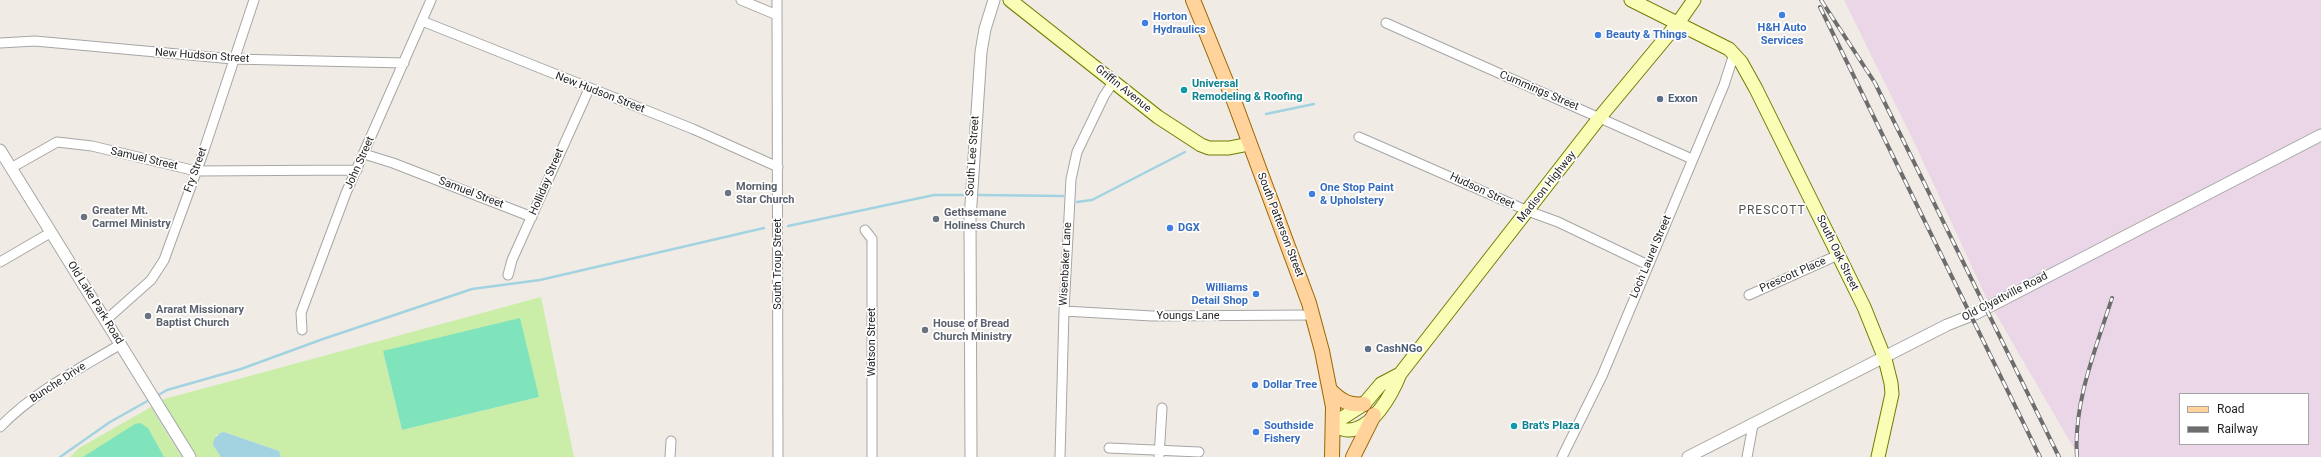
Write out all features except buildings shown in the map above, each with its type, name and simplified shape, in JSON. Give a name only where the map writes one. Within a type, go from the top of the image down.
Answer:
[{"type":"main road","name":"Griffin Avenue","points":[[1010,0],[1158,117],[1201,145],[1216,148],[1249,144]]},
{"type":"main road","name":"South Patterson Street","points":[[1193,0],[1301,278],[1331,391],[1333,407],[1332,457]]},
{"type":"main road","name":"South Oak Street","points":[[1631,0],[1724,46],[1734,54],[1756,89],[1864,307],[1885,359],[1892,394],[1878,457]]},
{"type":"main road","name":"Madison Highway","points":[[1332,424],[1346,430],[1356,428],[1374,415],[1393,390],[1400,374],[1600,117],[1678,23],[1694,0]]},
{"type":"main road","name":"Madison Highway","points":[[1332,424],[1364,404],[1381,384],[1400,374]]},
{"type":"main road","points":[[1331,391],[1337,397],[1353,406],[1364,404]]},
{"type":"main road","points":[[1353,457],[1374,415]]},
{"type":"street","name":"Fry Street","points":[[106,320],[140,292],[158,271],[196,171],[254,0]]},
{"type":"street","name":"John Street","points":[[302,330],[301,313],[357,170],[430,0]]},
{"type":"street","points":[[741,0],[777,15]]},
{"type":"street","name":"South Troup Street","points":[[777,0],[778,457]]},
{"type":"street","name":"South Lee Street","points":[[971,457],[970,212],[981,52],[985,29],[994,0]]},
{"type":"street","name":"New Hudson Street","points":[[422,21],[692,129],[778,167]]},
{"type":"street","name":"Cummings Street","points":[[1386,23],[1692,159]]},
{"type":"street","name":"New Hudson Street","points":[[0,42],[35,42],[233,59],[404,63]]},
{"type":"street","name":"Loch Laurel Street","points":[[1562,457],[1598,383],[1648,266],[1724,85],[1734,54]]},
{"type":"street","name":"Wisenbaker Lane","points":[[1060,457],[1064,311],[1070,190],[1075,159],[1090,123],[1114,82]]},
{"type":"street","name":"Holliday Street","points":[[508,275],[512,260],[589,89]]},
{"type":"street","name":"Old Clyattville Road","points":[[1688,457],[1885,359],[2321,135]]},
{"type":"street","name":"Hudson Street","points":[[1359,137],[1528,211],[1558,222],[1648,266]]},
{"type":"street","name":"Samuel Street","points":[[11,168],[57,142],[92,146],[196,171],[357,170]]},
{"type":"street","name":"Old Lake Park Road","points":[[0,150],[190,457]]},
{"type":"street","name":"Samuel Street","points":[[364,154],[393,163],[532,217]]},
{"type":"street","name":"Watson Street","points":[[865,230],[872,239],[872,457]]},
{"type":"street","points":[[0,262],[50,233]]},
{"type":"street","name":"Prescott Place","points":[[1749,295],[1838,255]]},
{"type":"street","name":"Youngs Lane","points":[[1064,311],[1152,316],[1312,315]]},
{"type":"street","name":"Bunche Drive","points":[[0,427],[15,412],[42,392],[121,344]]},
{"type":"street","points":[[1160,453],[1162,408]]},
{"type":"street","points":[[1746,457],[1753,426]]},
{"type":"street","points":[[670,457],[671,441]]},
{"type":"street","points":[[1109,448],[1160,453],[1199,452]]},
{"type":"shaded area","points":[[1844,0],[2321,0],[2321,457],[2079,457],[1986,297],[1914,142]]},
{"type":"shaded area","points":[[154,406],[185,457],[182,457],[151,407]]},
{"type":"green space","points":[[541,297],[574,457],[281,457],[279,451],[224,432],[216,435],[218,451],[221,457],[197,457],[161,400]],"holes":[[[383,351],[539,397],[402,430]]]},
{"type":"green space","points":[[520,318],[539,397],[402,430],[383,351]]},
{"type":"green space","points":[[151,407],[182,457],[70,457],[79,448]]},
{"type":"green space","points":[[140,423],[148,428],[164,457],[83,457],[135,424]]},
{"type":"water","points":[[224,432],[279,451],[281,457],[221,457],[213,445],[214,439],[220,433]]},
{"type":"waterway","points":[[1266,114],[1314,104]]},
{"type":"waterway","points":[[1077,202],[1092,200],[1185,152]]},
{"type":"waterway","points":[[788,226],[934,195],[963,195]]},
{"type":"waterway","points":[[979,195],[1063,196]]},
{"type":"waterway","points":[[155,397],[167,390],[241,369],[323,339],[472,289],[540,280],[764,228]]},
{"type":"waterway","points":[[60,457],[110,422],[151,399]]},
{"type":"railway","points":[[1821,0],[1875,83],[2059,457]]},
{"type":"railway","points":[[1820,7],[2040,457]]},
{"type":"railway","points":[[2077,457],[2077,437],[2082,396],[2112,298]]},
{"type":"place","name":"H&H Auto Services","points":[[1782,15]]},
{"type":"place","name":"Horton Hydraulics","points":[[1145,23]]},
{"type":"place","name":"Beauty & Things","points":[[1598,35]]},
{"type":"place","name":"Universal Remodeling & Roofing","points":[[1184,90]]},
{"type":"place","name":"Exxon","points":[[1660,99]]},
{"type":"place","name":"Morning Star Church","points":[[728,193]]},
{"type":"place","name":"One Stop Paint & Upholstery","points":[[1312,194]]},
{"type":"place","name":"Greater Mt. Carmel Ministry","points":[[84,217]]},
{"type":"place","name":"Gethsemane Holiness Church","points":[[936,219]]},
{"type":"place","name":"DGX","points":[[1170,228]]},
{"type":"place","name":"Williams Detail Shop","points":[[1256,294]]},
{"type":"place","name":"Ararat Missionary Baptist Church","points":[[148,316]]},
{"type":"place","name":"House of Bread Church Ministry","points":[[925,330]]},
{"type":"place","name":"CashNGo","points":[[1368,349]]},
{"type":"place","name":"Dollar Tree","points":[[1255,385]]},
{"type":"place","name":"Brat's Plaza","points":[[1514,426]]},
{"type":"place","name":"Southside Fishery","points":[[1256,432]]},
{"type":"district","name":"PRESCOTT","points":[[1772,211]]}]
